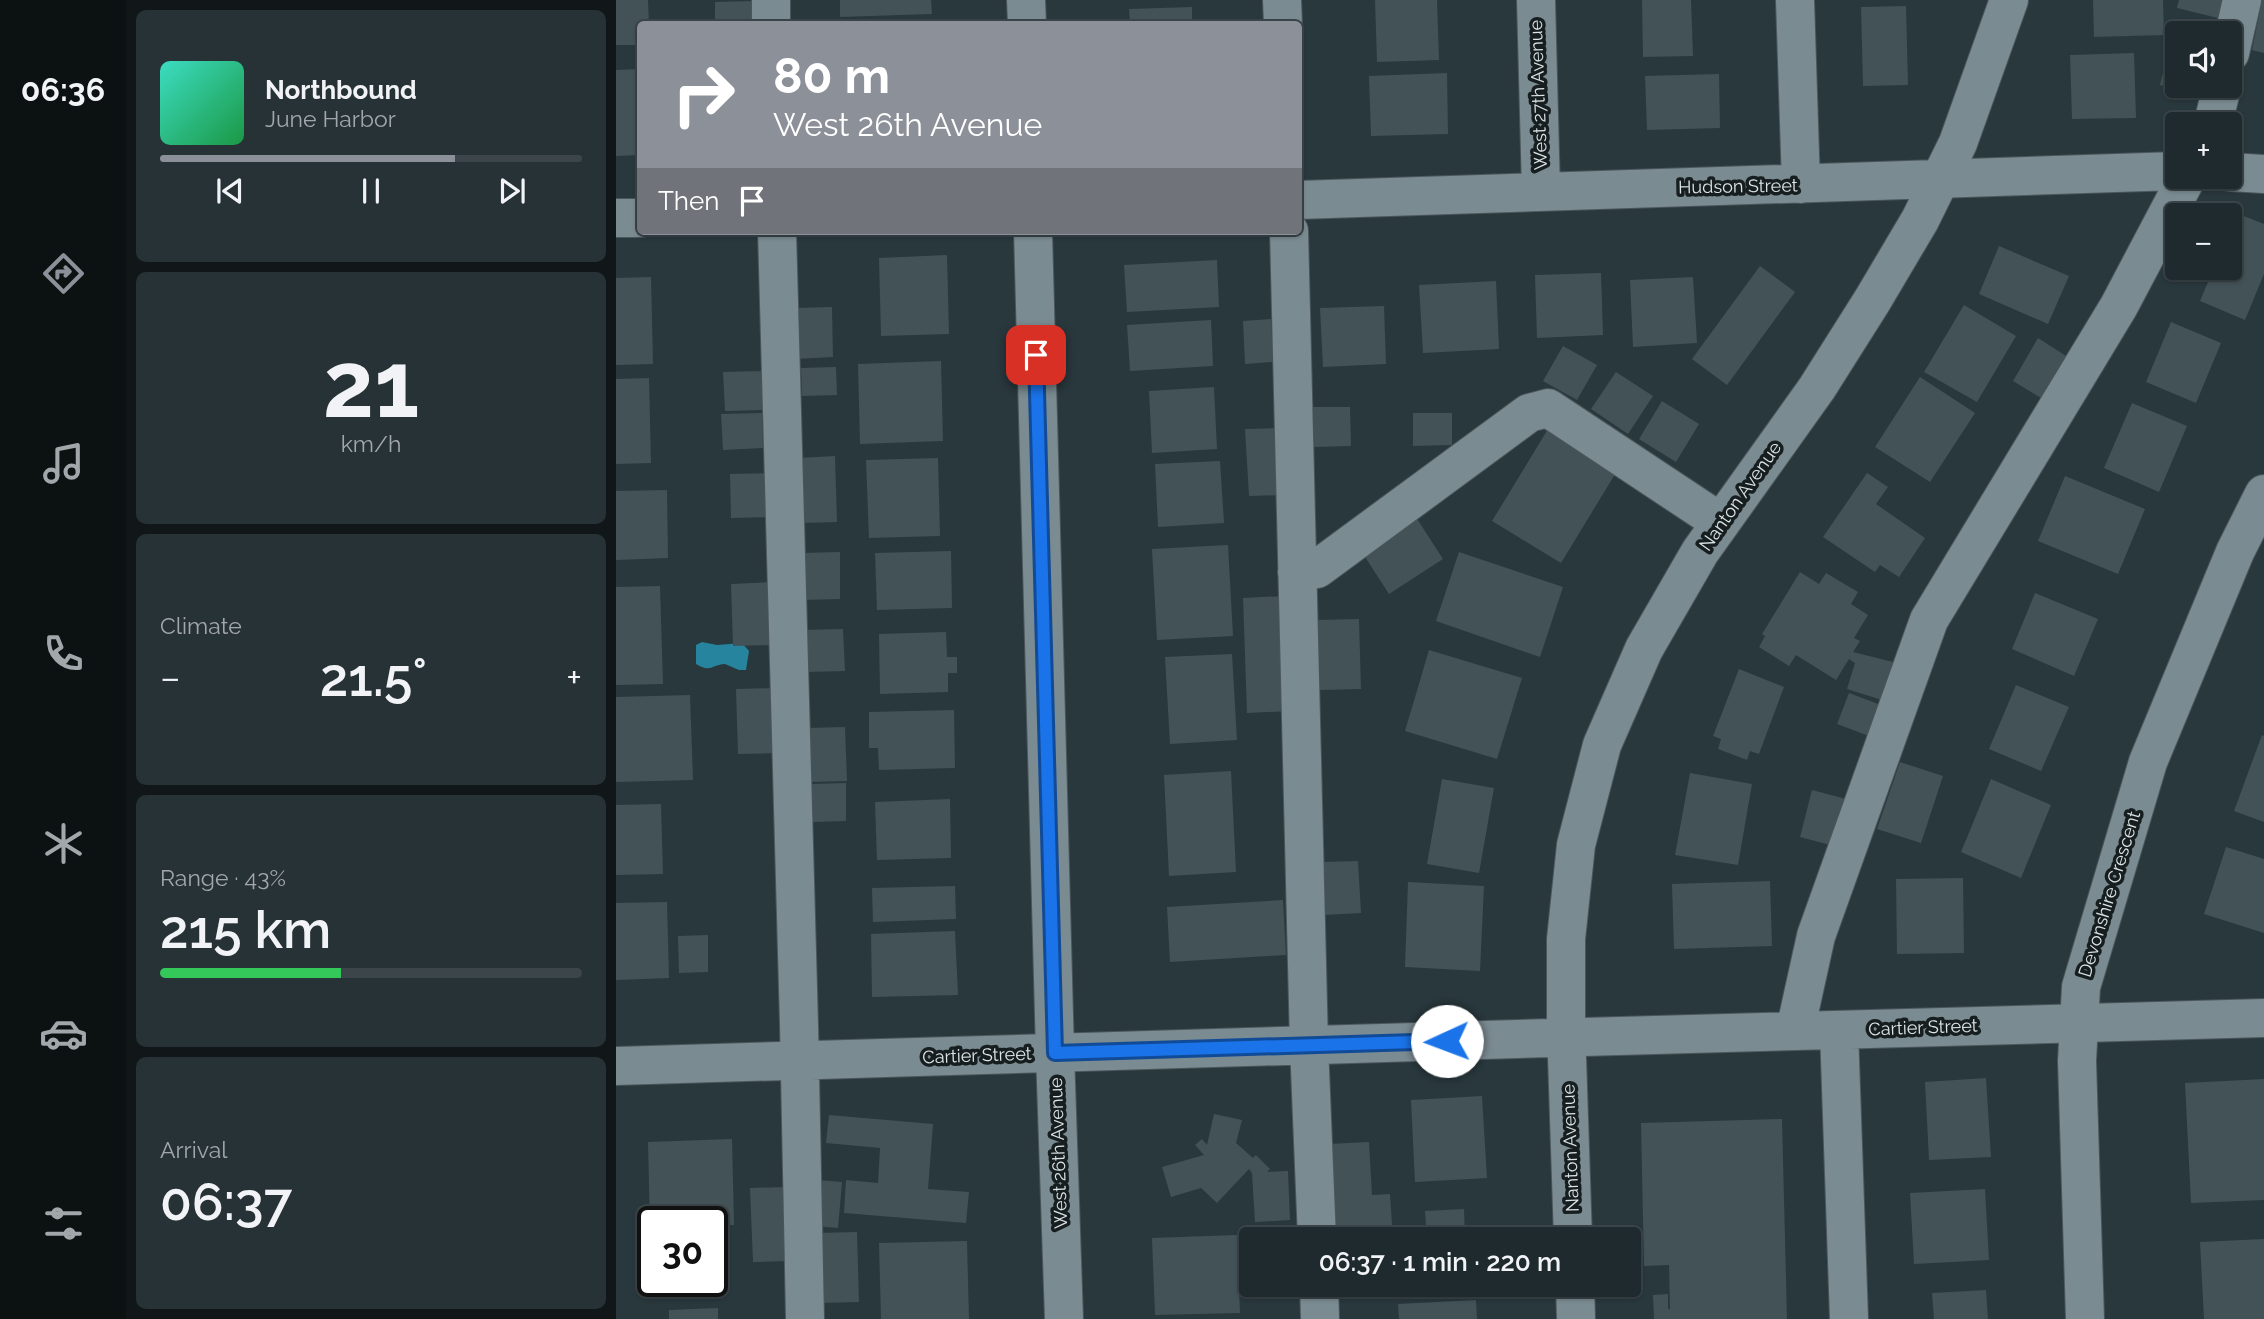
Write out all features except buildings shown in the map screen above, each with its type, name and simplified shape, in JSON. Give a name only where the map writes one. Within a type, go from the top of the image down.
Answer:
[{"type":"street","points":[[771,0],[771,21]]},
{"type":"street","points":[[1026,0],[1027,21]]},
{"type":"street","points":[[1282,0],[1283,21]]},
{"type":"street","name":"West 27th Avenue","points":[[1536,0],[1541,191]]},
{"type":"street","points":[[1795,0],[1801,184]]},
{"type":"street","name":"Nanton Avenue","points":[[1573,1227],[1566,1039],[1566,939],[1576,845],[1602,745],[1644,649],[1720,522],[1838,356],[1920,220],[1958,143],[2010,0]]},
{"type":"street","points":[[2237,21],[2242,0]]},
{"type":"street","name":"Hudson Street","points":[[1302,200],[2165,171]]},
{"type":"street","points":[[2242,173],[2264,174]]},
{"type":"street","points":[[1795,1031],[1816,936],[1928,620],[2119,306],[2181,189]]},
{"type":"street","points":[[616,218],[637,218]]},
{"type":"street","points":[[777,235],[805,1319]]},
{"type":"street","name":"West 26th Avenue","points":[[1033,235],[1064,1319]]},
{"type":"street","points":[[1289,235],[1309,1045],[1317,1227]]},
{"type":"street","points":[[1297,572],[1317,569],[1529,413],[1548,408],[1720,522]]},
{"type":"street","name":"Devonshire Crescent","points":[[2085,1319],[2077,1061],[2081,986],[2148,762],[2235,552],[2264,494]]},
{"type":"street","name":"Cartier Street","points":[[616,1066],[2264,1018]]},
{"type":"street","points":[[1839,1030],[1849,1319]]},
{"type":"street","points":[[1319,1297],[1320,1319]]},
{"type":"street","points":[[1575,1297],[1576,1319]]},
{"type":"water","points":[[702,642],[717,645],[742,643],[749,651],[746,670],[725,664],[708,668],[696,664],[696,645]]},
{"type":"route","points":[[1036,355],[1055,1053],[1447,1041]]}]
